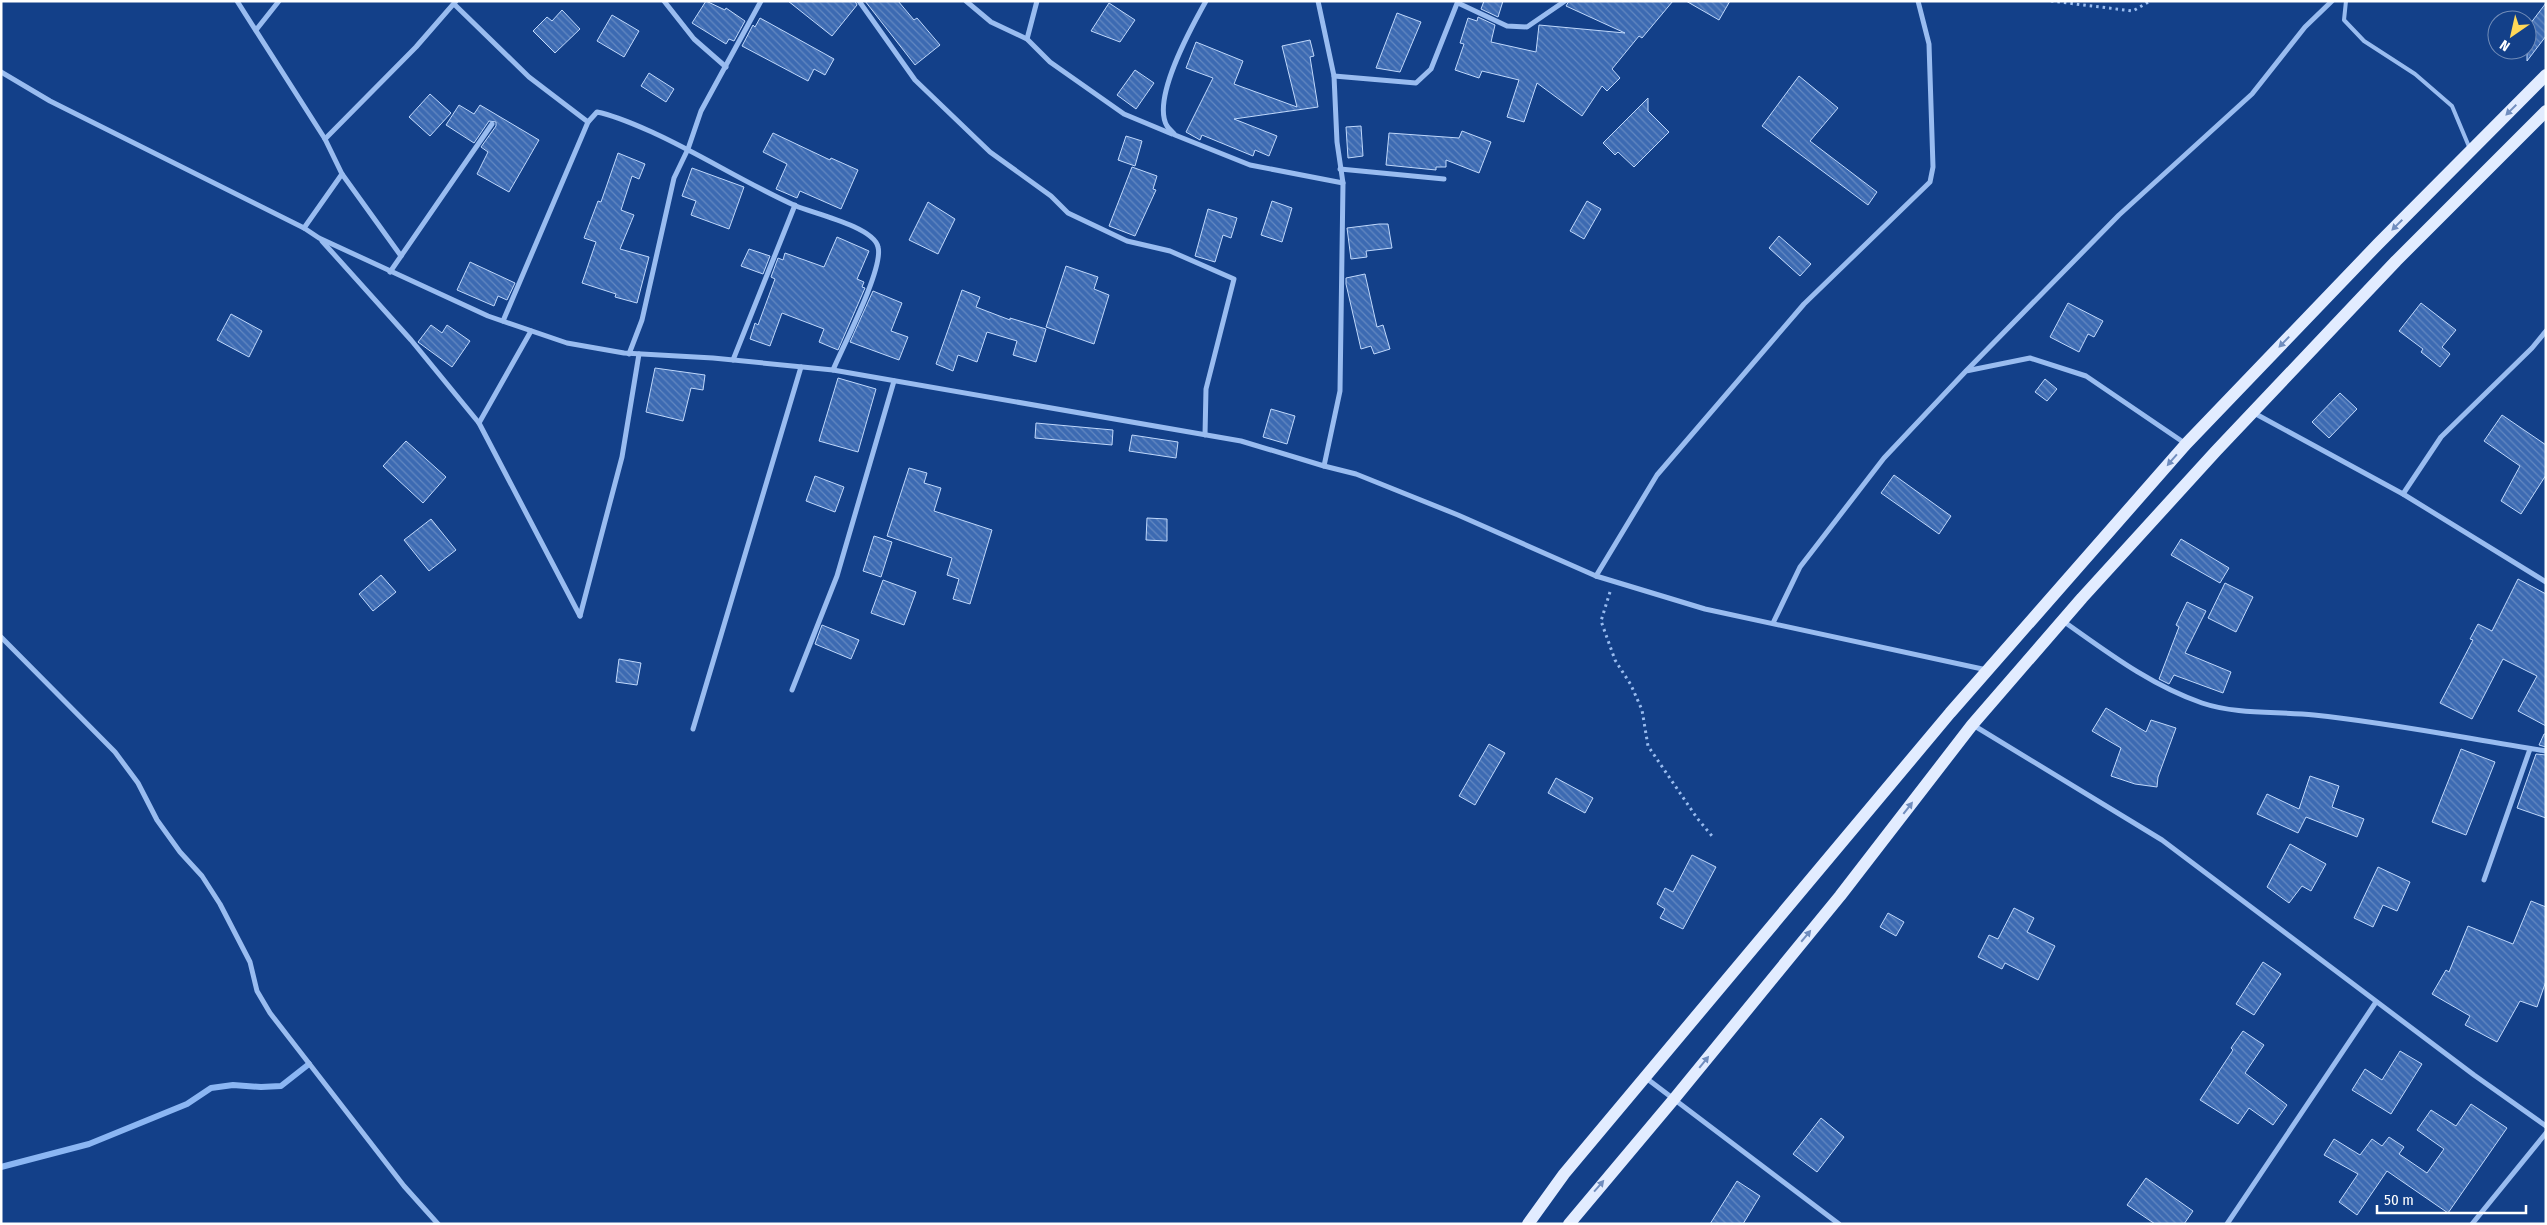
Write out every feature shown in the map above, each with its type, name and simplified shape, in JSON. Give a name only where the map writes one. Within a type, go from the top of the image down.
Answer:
[{"type":"main road","points":[[1528,1224],[1564,1174],[1987,670],[2186,444],[2546,75]]},
{"type":"main road","points":[[1569,1224],[1840,896],[1972,725],[2062,620],[2396,261],[2546,111]]},
{"type":"street","points":[[237,1],[325,139],[342,174],[401,256]]},
{"type":"street","points":[[256,30],[279,1]]},
{"type":"street","points":[[664,1],[694,39],[726,67]]},
{"type":"street","points":[[629,354],[642,320],[674,178],[688,149],[701,111],[761,1]]},
{"type":"street","points":[[859,1],[916,80],[990,152],[1051,196],[1068,213],[1127,241],[1170,251],[1234,279],[1206,389],[1205,435]]},
{"type":"street","points":[[966,1],[991,22],[1027,39],[1050,62],[1124,114],[1250,165],[1343,183]]},
{"type":"street","points":[[1027,39],[1037,1]]},
{"type":"street","points":[[1175,135],[1166,125],[1164,106],[1176,57],[1206,1]]},
{"type":"street","points":[[1318,1],[1334,76],[1340,169],[1343,183],[1340,390],[1324,466]]},
{"type":"street","points":[[1334,76],[1416,83],[1432,70],[1458,2],[1507,26],[1527,27],[1565,1]]},
{"type":"street","points":[[1596,576],[1657,475],[1804,304],[1930,182],[1933,168],[1929,44],[1918,1]]},
{"type":"street","points":[[1773,623],[1806,560],[1884,458],[1966,371],[2119,215],[2252,94],[2305,27],[2332,1]]},
{"type":"street","points":[[325,139],[455,3],[529,77],[588,122]]},
{"type":"street","points":[[1,72],[50,101],[390,272],[503,321],[567,343],[629,354],[733,360],[833,370],[1242,441],[1356,474],[1596,576],[1705,609],[1987,670]]},
{"type":"street","points":[[503,321],[588,122],[597,112],[608,114],[688,149],[795,205],[861,230],[878,244],[879,253],[873,279],[833,370]]},
{"type":"street","points":[[390,272],[492,124]]},
{"type":"street","points":[[1340,169],[1444,179]]},
{"type":"street","points":[[304,228],[342,174]]},
{"type":"street","points":[[733,360],[795,205]]},
{"type":"street","points":[[320,238],[411,340],[479,423],[580,616],[622,457],[639,354]]},
{"type":"street","points":[[2403,494],[2441,437],[2532,348],[2546,330]]},
{"type":"street","points":[[479,423],[530,331]]},
{"type":"street","points":[[1966,371],[2030,358],[2086,376],[2186,444]]},
{"type":"street","points":[[693,729],[800,367]]},
{"type":"street","points":[[792,690],[837,576],[894,381]]},
{"type":"street","points":[[2253,413],[2403,494],[2546,582]]},
{"type":"street","points":[[2062,620],[2137,672],[2172,691],[2204,703],[2236,710],[2313,714],[2546,751]]},
{"type":"street","points":[[1,637],[115,752],[132,775],[157,820],[180,852],[202,876],[220,904],[250,962],[257,990],[270,1013],[404,1186],[438,1224]]},
{"type":"street","points":[[1972,725],[2162,840],[2376,1002],[2546,1126]]},
{"type":"street","points":[[2484,880],[2530,749]]},
{"type":"street","points":[[2227,1224],[2376,1002]]},
{"type":"street","points":[[1646,1078],[1839,1224]]},
{"type":"street","points":[[2472,1224],[2546,1133]]},
{"type":"lane","points":[[2346,1],[2344,20],[2364,41],[2415,74],[2452,106],[2471,151]]},
{"type":"path","points":[[2051,1],[2134,11],[2150,1]]},
{"type":"path","points":[[1613,581],[1601,621],[1615,660],[1631,685],[1642,710],[1648,746],[1697,818],[1712,836]]},
{"type":"building","points":[[706,1],[725,10],[726,8],[745,21],[734,41],[729,39],[726,44],[692,23]]},
{"type":"building","points":[[788,1],[855,1],[857,5],[832,36]]},
{"type":"building","points":[[865,1],[898,1],[914,20],[917,18],[940,45],[915,65]]},
{"type":"building","points":[[1484,1],[1503,1],[1498,17],[1481,9]]},
{"type":"building","points":[[1569,1],[1673,1],[1642,38],[1639,36],[1612,69],[1620,78],[1607,91],[1602,86],[1582,116],[1537,83],[1524,122],[1507,117],[1519,80],[1482,71],[1479,78],[1455,70],[1464,44],[1460,43],[1468,18],[1477,21],[1478,17],[1495,25],[1491,42],[1536,52],[1539,25],[1625,33],[1566,6]]},
{"type":"building","points":[[1686,1],[1730,1],[1719,20]]},
{"type":"building","points":[[1109,3],[1135,20],[1120,42],[1091,31]]},
{"type":"building","points":[[2546,3],[2546,36],[2537,48],[2537,15]]},
{"type":"building","points":[[562,10],[580,29],[555,53],[533,31],[547,17],[552,21]]},
{"type":"building","points":[[1397,13],[1421,22],[1400,72],[1376,68]]},
{"type":"building","points":[[612,15],[639,31],[624,57],[597,41]]},
{"type":"building","points":[[760,18],[834,59],[825,75],[814,69],[808,81],[742,46],[753,25],[755,27]]},
{"type":"building","points":[[1310,40],[1314,56],[1310,57],[1318,107],[1234,119],[1277,136],[1269,156],[1255,150],[1253,156],[1202,135],[1200,140],[1186,132],[1213,78],[1186,68],[1196,42],[1243,61],[1234,84],[1297,107],[1282,46]]},
{"type":"building","points":[[1135,70],[1154,83],[1136,109],[1117,95]]},
{"type":"building","points":[[649,73],[674,89],[666,102],[641,86]]},
{"type":"building","points":[[1799,76],[1838,108],[1810,141],[1877,192],[1868,205],[1762,126]]},
{"type":"building","points":[[430,94],[451,113],[430,136],[409,117]]},
{"type":"building","points":[[1648,98],[1648,111],[1669,132],[1634,167],[1618,152],[1615,155],[1603,143]]},
{"type":"building","points":[[459,105],[474,114],[480,105],[539,140],[509,192],[477,174],[488,152],[481,147],[496,126],[496,122],[489,121],[474,143],[446,125]]},
{"type":"building","points":[[1361,126],[1363,156],[1348,158],[1346,127]]},
{"type":"building","points":[[1462,131],[1491,142],[1479,173],[1446,160],[1446,167],[1436,167],[1436,170],[1386,165],[1389,133],[1459,138]]},
{"type":"building","points":[[773,133],[830,160],[831,158],[858,170],[841,209],[800,191],[797,198],[776,189],[787,164],[763,152]]},
{"type":"building","points":[[1126,136],[1142,141],[1135,166],[1118,160]]},
{"type":"building","points":[[618,153],[645,164],[639,179],[632,176],[621,210],[634,215],[620,249],[649,257],[637,303],[615,297],[616,294],[582,283],[596,242],[584,238],[598,201],[601,202]]},
{"type":"building","points":[[1132,167],[1157,176],[1153,189],[1156,190],[1135,236],[1109,226]]},
{"type":"building","points":[[692,168],[744,187],[729,229],[691,215],[696,201],[682,196]]},
{"type":"building","points":[[1272,201],[1292,208],[1282,242],[1261,235]]},
{"type":"building","points":[[1587,201],[1601,209],[1584,239],[1570,231]]},
{"type":"building","points":[[928,202],[955,219],[938,254],[909,240]]},
{"type":"building","points":[[1208,209],[1237,218],[1231,238],[1223,235],[1215,262],[1195,256]]},
{"type":"building","points":[[1388,224],[1392,248],[1366,251],[1367,257],[1351,259],[1347,228]]},
{"type":"building","points":[[1779,236],[1811,264],[1800,276],[1769,248]]},
{"type":"building","points":[[837,237],[869,251],[857,279],[864,282],[862,287],[865,288],[838,350],[819,342],[824,329],[782,313],[770,346],[750,339],[755,323],[758,325],[775,279],[771,277],[778,258],[783,260],[785,253],[824,267]]},
{"type":"building","points":[[749,249],[770,256],[763,274],[741,266]]},
{"type":"building","points":[[470,262],[515,283],[507,300],[498,296],[494,306],[457,290]]},
{"type":"building","points":[[1066,266],[1098,277],[1094,289],[1109,295],[1094,344],[1046,327]]},
{"type":"building","points":[[1365,274],[1377,327],[1383,325],[1390,349],[1374,354],[1371,346],[1361,349],[1346,284],[1346,278]]},
{"type":"building","points":[[962,290],[980,297],[976,307],[1010,320],[1010,318],[1046,329],[1036,362],[1013,355],[1017,341],[987,332],[977,362],[958,355],[953,371],[936,364]]},
{"type":"building","points":[[873,291],[902,303],[891,331],[908,337],[899,360],[850,342]]},
{"type":"building","points":[[2068,303],[2103,321],[2094,337],[2088,334],[2079,352],[2050,337]]},
{"type":"building","points":[[2421,303],[2456,330],[2442,347],[2450,354],[2440,367],[2421,352],[2423,349],[2399,331]]},
{"type":"building","points":[[231,314],[262,331],[249,357],[217,340]]},
{"type":"building","points":[[431,325],[442,333],[447,325],[470,341],[452,367],[418,342]]},
{"type":"building","points":[[655,368],[705,375],[703,390],[691,388],[683,421],[646,412]]},
{"type":"building","points":[[838,378],[876,389],[858,452],[819,441]]},
{"type":"building","points":[[2045,379],[2057,389],[2047,401],[2035,392]]},
{"type":"building","points":[[2340,393],[2357,409],[2329,438],[2312,422]]},
{"type":"building","points":[[1271,409],[1295,416],[1287,444],[1263,437]]},
{"type":"building","points":[[2502,415],[2546,445],[2546,475],[2521,514],[2501,501],[2520,466],[2484,441]]},
{"type":"building","points":[[1036,423],[1113,430],[1112,445],[1035,438]]},
{"type":"building","points":[[1132,435],[1178,442],[1176,458],[1129,451]]},
{"type":"building","points":[[406,441],[446,477],[423,503],[383,466]]},
{"type":"building","points":[[909,468],[927,473],[924,483],[941,488],[934,511],[992,530],[970,604],[953,599],[959,579],[947,575],[952,558],[887,536]]},
{"type":"building","points":[[1894,475],[1951,516],[1939,534],[1881,493]]},
{"type":"building","points":[[815,476],[844,487],[835,512],[806,501]]},
{"type":"building","points":[[1147,518],[1167,519],[1167,541],[1146,540]]},
{"type":"building","points":[[431,519],[456,550],[429,571],[404,540]]},
{"type":"building","points":[[874,536],[892,542],[881,577],[863,571]]},
{"type":"building","points":[[2181,539],[2229,568],[2220,583],[2171,555]]},
{"type":"building","points":[[381,575],[396,592],[373,611],[359,594]]},
{"type":"building","points":[[2518,579],[2546,594],[2546,726],[2518,711],[2537,676],[2503,659],[2472,719],[2440,703],[2473,640],[2470,639],[2478,624],[2492,631]]},
{"type":"building","points":[[883,580],[916,592],[904,625],[871,613]]},
{"type":"building","points":[[2225,583],[2253,597],[2236,632],[2208,618]]},
{"type":"building","points":[[2187,602],[2206,611],[2185,653],[2231,672],[2223,693],[2174,675],[2169,684],[2159,679],[2179,627],[2176,625]]},
{"type":"building","points":[[822,625],[859,640],[851,659],[815,644]]},
{"type":"building","points":[[619,659],[641,663],[637,685],[616,682]]},
{"type":"building","points":[[2106,708],[2146,732],[2151,720],[2176,728],[2158,777],[2157,787],[2135,784],[2111,776],[2121,748],[2092,731]]},
{"type":"building","points":[[2544,734],[2546,734],[2546,747],[2539,745]]},
{"type":"building","points":[[1489,744],[1505,753],[1475,805],[1459,796]]},
{"type":"building","points":[[2461,749],[2495,762],[2466,835],[2432,822]]},
{"type":"building","points":[[2536,754],[2546,755],[2546,818],[2517,808]]},
{"type":"building","points":[[2310,776],[2339,786],[2332,807],[2364,819],[2357,837],[2306,817],[2298,833],[2257,814],[2267,794],[2299,809]]},
{"type":"building","points":[[1556,778],[1593,798],[1585,813],[1548,793]]},
{"type":"building","points":[[2290,844],[2326,864],[2311,891],[2302,886],[2289,903],[2267,887]]},
{"type":"building","points":[[1692,855],[1716,867],[1683,929],[1660,918],[1665,909],[1657,904],[1665,888],[1673,892]]},
{"type":"building","points":[[2378,867],[2410,882],[2397,911],[2383,905],[2373,927],[2354,918]]},
{"type":"building","points":[[2531,901],[2546,907],[2546,981],[2537,1007],[2520,1001],[2497,1042],[2465,1025],[2470,1016],[2432,994],[2446,970],[2449,972],[2468,926],[2513,944]]},
{"type":"building","points":[[2014,908],[2034,918],[2027,932],[2055,946],[2038,980],[2005,963],[2002,969],[1978,957],[1989,935],[1998,939]]},
{"type":"building","points":[[1888,913],[1904,922],[1896,936],[1880,927]]},
{"type":"building","points":[[2263,962],[2281,974],[2254,1015],[2236,1004]]},
{"type":"building","points":[[2243,1031],[2264,1045],[2245,1073],[2287,1105],[2273,1125],[2249,1108],[2238,1124],[2200,1100],[2233,1050],[2231,1048]]},
{"type":"building","points":[[2400,1051],[2422,1064],[2391,1114],[2352,1090],[2365,1069],[2382,1080]]},
{"type":"building","points":[[2471,1104],[2507,1128],[2448,1213],[2387,1171],[2357,1215],[2339,1202],[2358,1174],[2324,1155],[2334,1139],[2360,1155],[2372,1139],[2382,1146],[2389,1137],[2404,1147],[2399,1154],[2427,1173],[2444,1149],[2417,1130],[2431,1110],[2456,1126]]},
{"type":"building","points":[[1821,1118],[1844,1137],[1817,1172],[1793,1154]]},
{"type":"building","points":[[2146,1178],[2193,1211],[2184,1224],[2155,1224],[2127,1205]]},
{"type":"building","points":[[1737,1181],[1760,1196],[1743,1224],[1710,1224]]},
{"type":"waterway","points":[[1,1167],[89,1144],[187,1104],[211,1088],[233,1085],[281,1086],[309,1064]]}]
